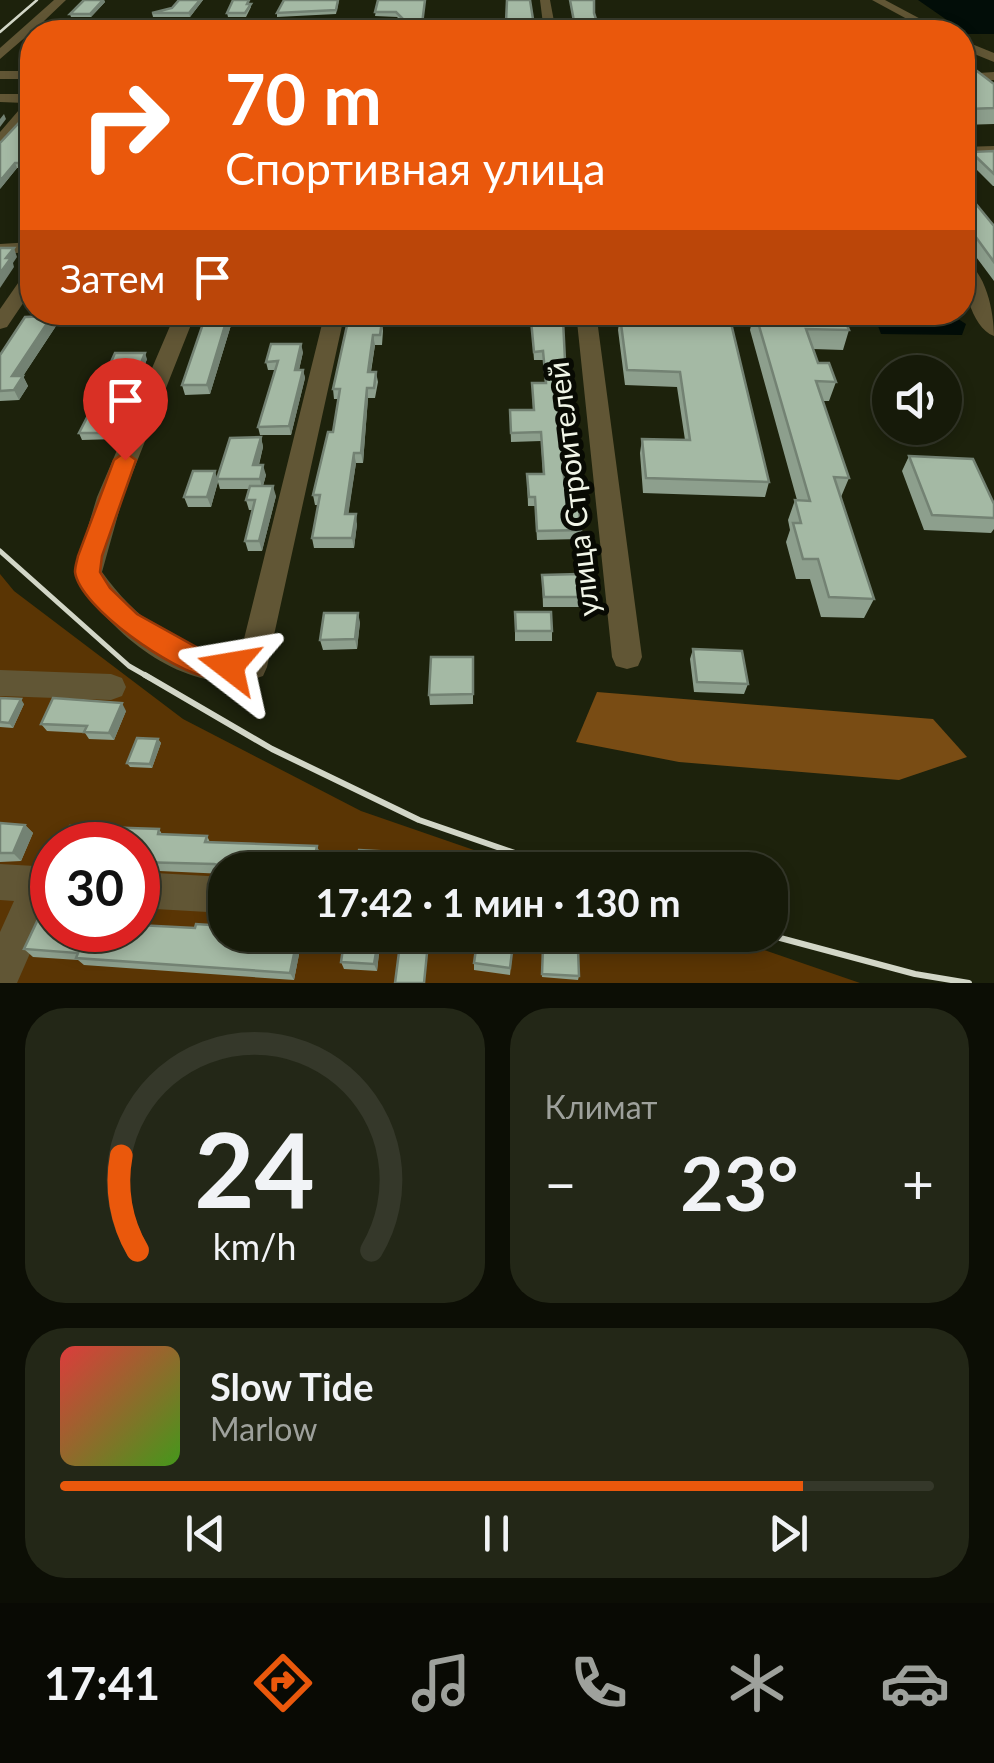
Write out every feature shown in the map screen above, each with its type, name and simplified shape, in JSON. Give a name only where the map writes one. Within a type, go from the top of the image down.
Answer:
[{"type":"street","points":[[40,20],[62,0]]},
{"type":"street","points":[[877,0],[916,20]]},
{"type":"street","points":[[0,54],[20,37]]},
{"type":"street","points":[[0,141],[20,117]]},
{"type":"street","points":[[975,291],[994,330]]},
{"type":"street","points":[[0,323],[20,294]]},
{"type":"street","points":[[181,325],[110,497],[88,573],[101,595],[128,622],[173,650],[206,666],[252,667],[332,325]]},
{"type":"street","name":"улица Строителей","points":[[588,325],[627,657]]},
{"type":"street","points":[[0,683],[112,687]]},
{"type":"street","points":[[0,882],[30,884]]},
{"type":"street","points":[[160,891],[208,894]]},
{"type":"street","points":[[0,976],[30,917]]},
{"type":"shaded area","points":[[918,0],[994,0],[994,34],[975,34],[975,20],[947,20]]},
{"type":"shaded area","points":[[966,325],[962,335],[881,334],[878,326]]},
{"type":"shaded area","points":[[0,574],[14,591],[183,719],[361,811],[480,852],[208,852],[208,952],[770,952],[860,983],[0,983]]},
{"type":"shaded area","points":[[597,692],[933,719],[967,757],[899,780],[679,762],[576,742]]},
{"type":"building","points":[[84,0],[103,0],[90,14],[70,14]]},
{"type":"building","points":[[179,0],[200,0],[189,13],[152,13],[172,8]]},
{"type":"building","points":[[233,0],[249,0],[247,4],[251,4],[245,13],[227,13]]},
{"type":"building","points":[[284,0],[338,0],[336,10],[277,13]]},
{"type":"building","points":[[378,0],[425,0],[422,20],[404,20],[396,12],[375,12]]},
{"type":"building","points":[[507,0],[530,0],[533,20],[506,20]]},
{"type":"building","points":[[570,0],[594,0],[596,20],[574,20]]},
{"type":"building","points":[[975,71],[994,84],[994,108],[975,109]]},
{"type":"building","points":[[20,122],[20,163],[15,163],[0,181],[0,143]]},
{"type":"building","points":[[994,151],[994,174],[975,156],[975,152]]},
{"type":"building","points":[[975,203],[994,226],[994,262],[975,236]]},
{"type":"building","points":[[0,248],[14,248],[0,273]]},
{"type":"building","points":[[20,325],[46,325],[12,376],[23,376],[14,390],[0,391],[0,355]]},
{"type":"building","points":[[203,325],[225,325],[207,385],[182,385]]},
{"type":"building","points":[[347,325],[381,325],[380,335],[373,335],[368,372],[376,372],[374,388],[367,388],[361,453],[354,453],[345,514],[356,514],[352,538],[312,538],[320,495],[313,495],[328,432],[333,432],[340,389],[333,389]]},
{"type":"building","points":[[531,325],[563,325],[567,401],[559,401],[564,446],[577,446],[579,466],[563,466],[567,509],[579,509],[581,530],[537,531],[535,497],[529,497],[527,474],[544,474],[541,432],[511,433],[510,410],[534,410],[532,383],[546,383],[543,351],[534,352]]},
{"type":"building","points":[[621,325],[731,325],[769,482],[646,478],[642,439],[690,440],[680,372],[627,370]]},
{"type":"building","points":[[759,325],[847,325],[849,330],[806,329],[818,363],[829,363],[836,382],[816,381],[849,478],[834,477],[874,599],[829,597],[818,559],[803,559],[793,523],[801,523],[795,500],[810,501]]},
{"type":"building","points":[[271,344],[301,344],[295,370],[303,370],[289,426],[258,427],[278,361],[266,362]]},
{"type":"building","points":[[115,353],[145,353],[113,433],[79,433],[111,371],[107,371]]},
{"type":"building","points":[[261,437],[253,465],[263,465],[260,479],[217,479],[230,438]]},
{"type":"building","points":[[909,456],[973,459],[994,504],[994,518],[932,515]]},
{"type":"building","points":[[193,471],[215,471],[207,497],[184,497]]},
{"type":"building","points":[[250,486],[273,486],[259,541],[245,541],[255,500],[246,500]]},
{"type":"building","points":[[579,574],[581,597],[544,597],[542,575]]},
{"type":"building","points":[[515,612],[551,612],[552,631],[516,631]]},
{"type":"building","points":[[324,613],[358,613],[355,639],[320,640]]},
{"type":"building","points":[[693,649],[742,651],[748,684],[697,682]]},
{"type":"building","points":[[431,657],[473,657],[473,694],[429,695]]},
{"type":"building","points":[[0,698],[21,699],[9,723],[0,722]]},
{"type":"building","points":[[53,698],[122,703],[109,733],[84,732],[87,726],[41,724]]},
{"type":"building","points":[[137,738],[158,739],[150,764],[127,763]]},
{"type":"building","points":[[0,823],[25,825],[13,853],[0,853]]},
{"type":"building","points":[[160,834],[207,836],[205,842],[317,846],[316,852],[208,852],[208,864],[160,863]]},
{"type":"building","points":[[196,924],[208,925],[208,952],[294,952],[290,973],[76,958],[78,953],[64,952],[160,952],[160,926],[195,928]]},
{"type":"building","points":[[342,952],[376,952],[374,964],[341,962]]},
{"type":"building","points":[[399,952],[427,953],[424,983],[395,983]]},
{"type":"building","points":[[476,952],[512,952],[510,968],[474,963]]},
{"type":"building","points":[[543,952],[578,952],[579,976],[542,974]]},
{"type":"railway","points":[[0,32],[37,0]]},
{"type":"railway","points":[[0,551],[129,666],[150,678]]},
{"type":"railway","points":[[145,675],[272,749],[419,820],[512,852]]},
{"type":"railway","points":[[788,940],[915,974],[969,983]]},
{"type":"route","points":[[125,460],[90,556],[88,573],[101,595],[128,622],[206,666],[229,666]]}]
